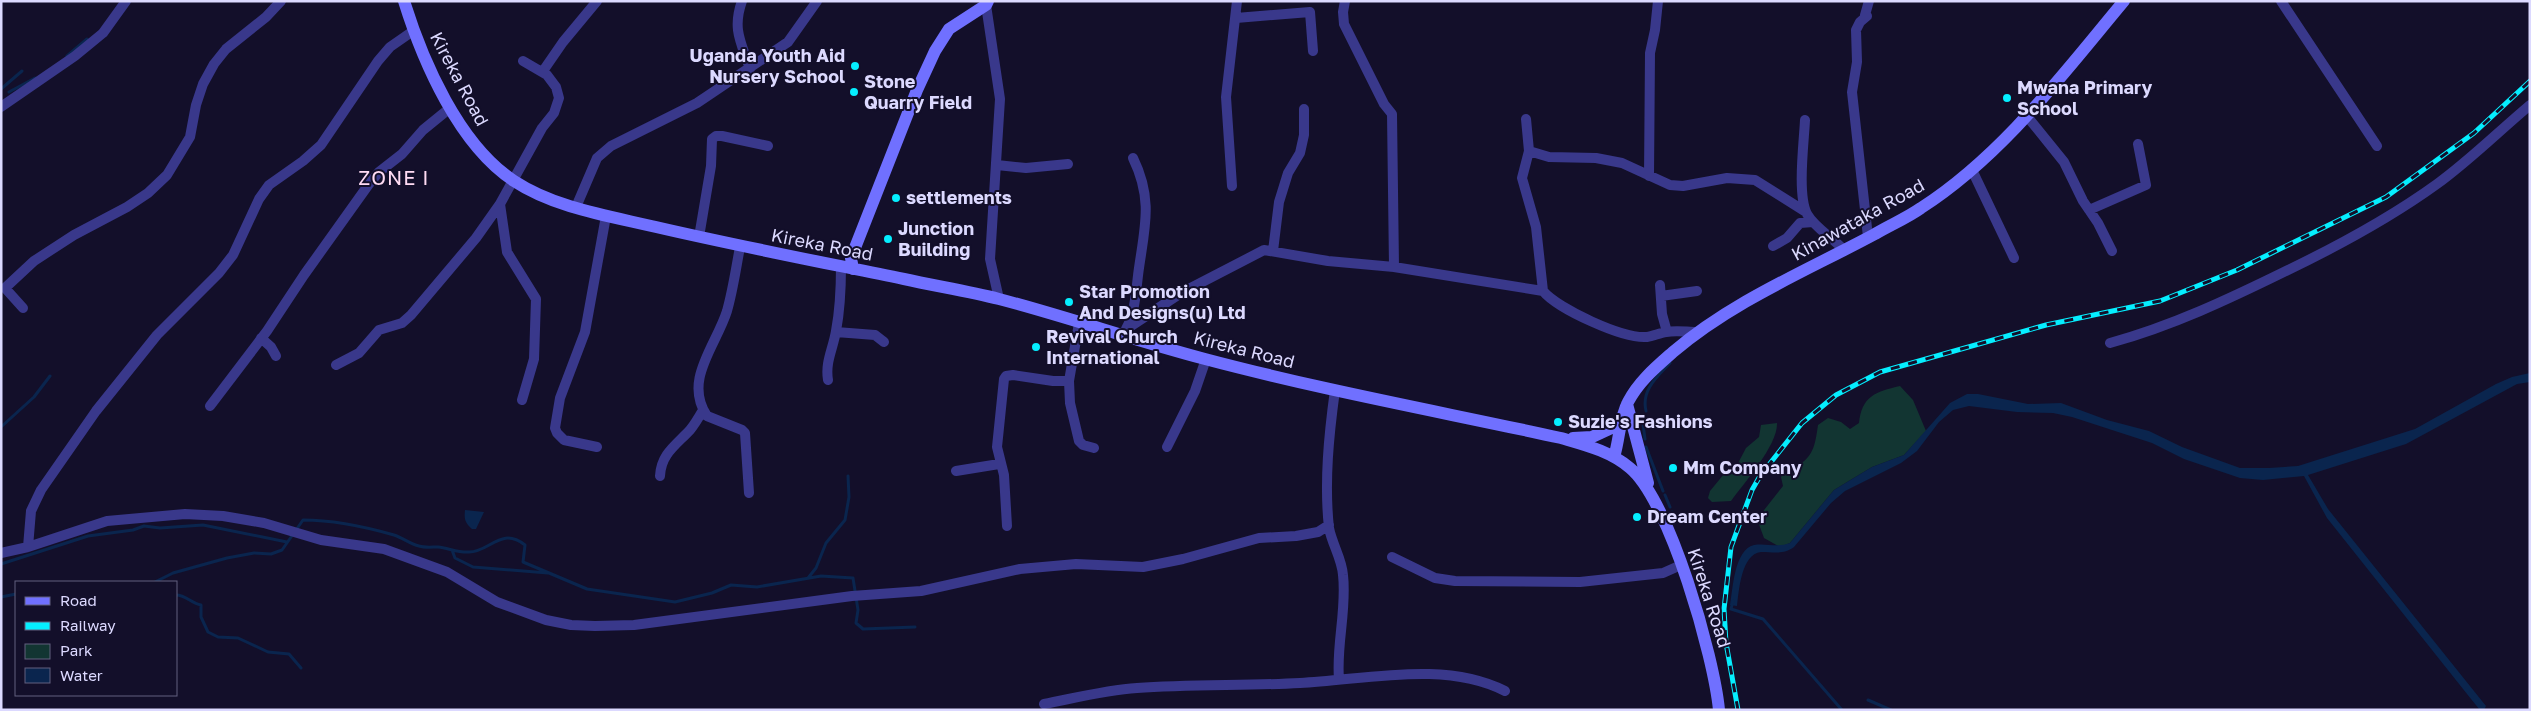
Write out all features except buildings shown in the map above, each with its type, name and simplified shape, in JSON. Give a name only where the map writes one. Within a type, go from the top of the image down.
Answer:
[{"type":"main road","name":"Kireka Road","points":[[404,1],[413,31],[450,108],[470,138],[488,159],[513,181],[548,199],[606,216],[740,247],[999,299],[1079,322],[1124,331],[1206,359],[1335,390],[1561,438],[1614,456],[1631,468],[1654,500],[1681,565],[1707,645],[1719,710]]},
{"type":"main road","name":"Kinawataka Road","points":[[1614,456],[1620,424],[1627,404],[1635,389],[1652,371],[1697,332],[1754,296],[1921,208],[1972,170],[2026,116],[2124,1]]},
{"type":"main road","points":[[847,267],[916,90],[936,51],[950,29],[987,3]]},
{"type":"main road","points":[[1627,404],[1644,474],[1654,500]]},
{"type":"main road","points":[[1561,438],[1592,437],[1620,424]]},
{"type":"street","points":[[1,107],[75,56],[103,32],[126,1]]},
{"type":"street","points":[[23,308],[5,288],[8,282],[50,250],[148,193],[167,175],[190,137],[201,91],[214,64],[226,49],[266,17],[281,1]]},
{"type":"street","points":[[544,71],[563,42],[597,1]]},
{"type":"street","points":[[742,1],[736,19],[737,31],[750,69]]},
{"type":"street","points":[[576,207],[592,166],[597,158],[611,146],[697,103],[750,69],[788,42],[817,1]]},
{"type":"street","points":[[1232,186],[1226,97],[1237,1]]},
{"type":"street","points":[[1345,1],[1343,12],[1344,24],[1384,104],[1392,114],[1394,267]]},
{"type":"street","points":[[1649,176],[1650,53],[1658,1]]},
{"type":"street","points":[[1868,237],[1852,92],[1857,62],[1856,30],[1860,22],[1867,16],[1865,15],[1869,1]]},
{"type":"street","points":[[2281,1],[2377,146]]},
{"type":"street","points":[[987,3],[1000,99],[990,259],[999,299]]},
{"type":"street","points":[[1236,18],[1310,12],[1313,51]]},
{"type":"street","points":[[28,547],[31,511],[41,490],[96,411],[157,335],[214,278],[233,255],[259,199],[269,184],[303,162],[321,145],[378,61],[390,47],[413,31]]},
{"type":"street","points":[[336,365],[359,354],[379,330],[402,323],[411,316],[476,238],[500,204],[558,104],[559,98],[556,87],[544,71],[523,61]]},
{"type":"street","points":[[2110,343],[2144,334],[2191,315],[2326,252],[2410,203],[2438,183],[2530,105]]},
{"type":"street","points":[[210,406],[261,338],[369,184],[379,172],[402,154],[423,130],[450,108]]},
{"type":"street","points":[[1273,251],[1279,202],[1288,174],[1300,153],[1304,135],[1304,109]]},
{"type":"street","points":[[2026,116],[2064,162],[2088,210],[2098,223],[2112,251]]},
{"type":"street","points":[[1526,119],[1529,151],[1522,178],[1536,227],[1542,291]]},
{"type":"street","points":[[1805,120],[1802,183],[1806,212]]},
{"type":"street","points":[[699,237],[711,166],[712,139],[716,136],[722,136],[768,146]]},
{"type":"street","points":[[2088,210],[2146,185],[2138,144]]},
{"type":"street","points":[[1529,151],[1549,158],[1596,158],[1622,163],[1660,182],[1683,186],[1727,178],[1755,180],[1806,212],[1813,222],[1844,250]]},
{"type":"street","points":[[1124,331],[1134,305],[1147,215],[1143,182],[1133,158]]},
{"type":"street","points":[[997,165],[1026,168],[1068,164]]},
{"type":"street","points":[[1972,170],[2014,258]]},
{"type":"street","points":[[500,204],[507,252],[532,290],[538,311],[534,359],[522,400]]},
{"type":"street","points":[[597,447],[564,440],[555,428],[560,398],[585,332],[606,216]]},
{"type":"street","points":[[1773,246],[1787,238],[1800,223],[1813,222]]},
{"type":"street","points":[[740,247],[726,313],[699,375],[700,404],[707,416],[742,430],[745,433],[749,493]]},
{"type":"street","points":[[1124,331],[1181,293],[1252,254],[1264,250],[1328,261],[1394,267],[1542,291],[1557,304],[1619,332],[1647,337],[1667,332],[1697,332]]},
{"type":"street","points":[[828,380],[828,358],[836,332],[847,267]]},
{"type":"street","points":[[1660,285],[1664,327],[1667,332]]},
{"type":"street","points":[[1661,296],[1698,291]]},
{"type":"street","points":[[1079,322],[1069,381],[1070,403],[1079,441],[1083,445],[1094,448]]},
{"type":"street","points":[[836,332],[875,335],[884,342]]},
{"type":"street","points":[[261,338],[271,347],[276,356]]},
{"type":"street","points":[[1167,447],[1196,391],[1206,359]]},
{"type":"street","points":[[1007,526],[1004,475],[999,464],[997,447],[1006,376],[1013,374],[1053,381],[1069,381]]},
{"type":"street","points":[[1335,390],[1329,439],[1329,525],[1334,546],[1341,562],[1344,609],[1339,679]]},
{"type":"street","points":[[660,476],[660,466],[670,450],[690,430],[703,410]]},
{"type":"street","points":[[956,471],[999,464]]},
{"type":"street","points":[[1,553],[28,547],[107,521],[185,514],[223,516],[289,530],[321,540],[384,549],[447,572],[497,602],[546,620],[571,625],[634,625],[857,596],[930,590],[1020,569],[1076,564],[1143,567],[1183,559],[1259,538],[1296,536],[1318,532],[1329,525]]},
{"type":"street","points":[[1392,557],[1435,578],[1455,582],[1580,582],[1664,573],[1681,565]]},
{"type":"street","points":[[1044,704],[1137,688],[1302,683],[1418,675],[1473,678],[1505,691]]},
{"type":"green space","points":[[1900,386],[1913,400],[1926,431],[1904,455],[1872,467],[1834,490],[1790,543],[1780,547],[1764,538],[1757,519],[1783,486],[1781,477],[1787,471],[1803,462],[1810,454],[1818,425],[1828,418],[1841,422],[1850,429],[1859,423],[1863,407],[1871,397],[1877,393]]},
{"type":"green space","points":[[1777,423],[1776,432],[1766,453],[1731,501],[1712,502],[1708,498],[1710,491],[1724,474],[1736,467],[1746,448],[1759,437],[1761,425]]},
{"type":"water","points":[[2530,373],[2530,382],[2517,384],[2406,444],[2308,475],[2328,509],[2486,706],[2484,710],[2480,710],[2471,699],[2327,518],[2304,476],[2263,480],[2240,478],[2184,459],[2152,443],[2072,417],[2053,413],[2017,412],[1969,406],[1953,410],[1939,422],[1917,451],[1901,463],[1845,491],[1831,503],[1790,550],[1754,554],[1749,559],[1742,574],[1737,606],[1730,605],[1738,562],[1747,548],[1754,545],[1790,543],[1834,490],[1872,467],[1904,455],[1950,403],[1967,394],[1978,394],[2028,404],[2061,403],[2107,420],[2149,431],[2182,447],[2240,468],[2269,468],[2298,466],[2415,429],[2496,384],[2512,377]]},
{"type":"water","points":[[465,510],[484,512],[476,529],[472,529],[466,523]]},
{"type":"waterway","points":[[67,56],[87,39]]},
{"type":"waterway","points":[[1,89],[22,71]]},
{"type":"waterway","points":[[9,92],[35,78]]},
{"type":"waterway","points":[[1646,411],[1645,403],[1648,390],[1655,379],[1670,363]]},
{"type":"waterway","points":[[1,427],[34,397],[50,376]]},
{"type":"waterway","points":[[1643,424],[1645,439]]},
{"type":"waterway","points":[[1646,447],[1663,491]]},
{"type":"waterway","points":[[808,578],[816,568],[826,543],[845,520],[849,497],[848,476]]},
{"type":"waterway","points":[[1665,495],[1670,507]]},
{"type":"waterway","points":[[1672,512],[1676,521]]},
{"type":"waterway","points":[[157,581],[173,573],[227,558],[254,553],[271,554],[282,550],[303,520],[314,520],[361,527],[394,535],[421,547],[438,547],[461,552],[476,551],[496,541],[509,538],[525,545],[523,562],[587,589],[675,602],[712,593],[731,585],[757,587],[821,576],[853,578],[858,610],[856,623],[863,629],[915,627]]},
{"type":"waterway","points":[[1,564],[88,536],[133,530],[144,526],[160,528],[203,525],[287,542]]},
{"type":"waterway","points":[[452,550],[455,558],[473,567],[548,573]]},
{"type":"waterway","points":[[1,597],[15,594]]},
{"type":"waterway","points":[[178,595],[201,605],[201,617],[208,632],[218,637],[238,638],[268,652],[289,654],[301,668]]},
{"type":"waterway","points":[[1733,601],[1731,609],[1763,619],[1842,710]]},
{"type":"waterway","points":[[1868,700],[1891,710]]},
{"type":"railway","points":[[1738,710],[1726,643],[1724,609],[1731,547],[1752,490],[1760,476],[1802,423],[1836,395],[1880,372],[2046,325],[2160,301],[2237,270],[2386,197],[2474,133],[2530,81]]},
{"type":"place","name":"Uganda Youth Aid Nursery School","points":[[855,66]]},
{"type":"place","name":"Stone Quarry Field","points":[[854,92]]},
{"type":"place","name":"Mwana Primary School","points":[[2007,98]]},
{"type":"place","name":"settlements","points":[[896,198]]},
{"type":"place","name":"Junction Building","points":[[888,239]]},
{"type":"place","name":"Star Promotion And Designs(u) Ltd","points":[[1069,302]]},
{"type":"place","name":"Revival Church International","points":[[1036,347]]},
{"type":"place","name":"Suzie's Fashions","points":[[1558,422]]},
{"type":"place","name":"Mm Company","points":[[1673,468]]},
{"type":"place","name":"Dream Center","points":[[1637,517]]},
{"type":"district","name":"ZONE I","points":[[394,178]]}]
